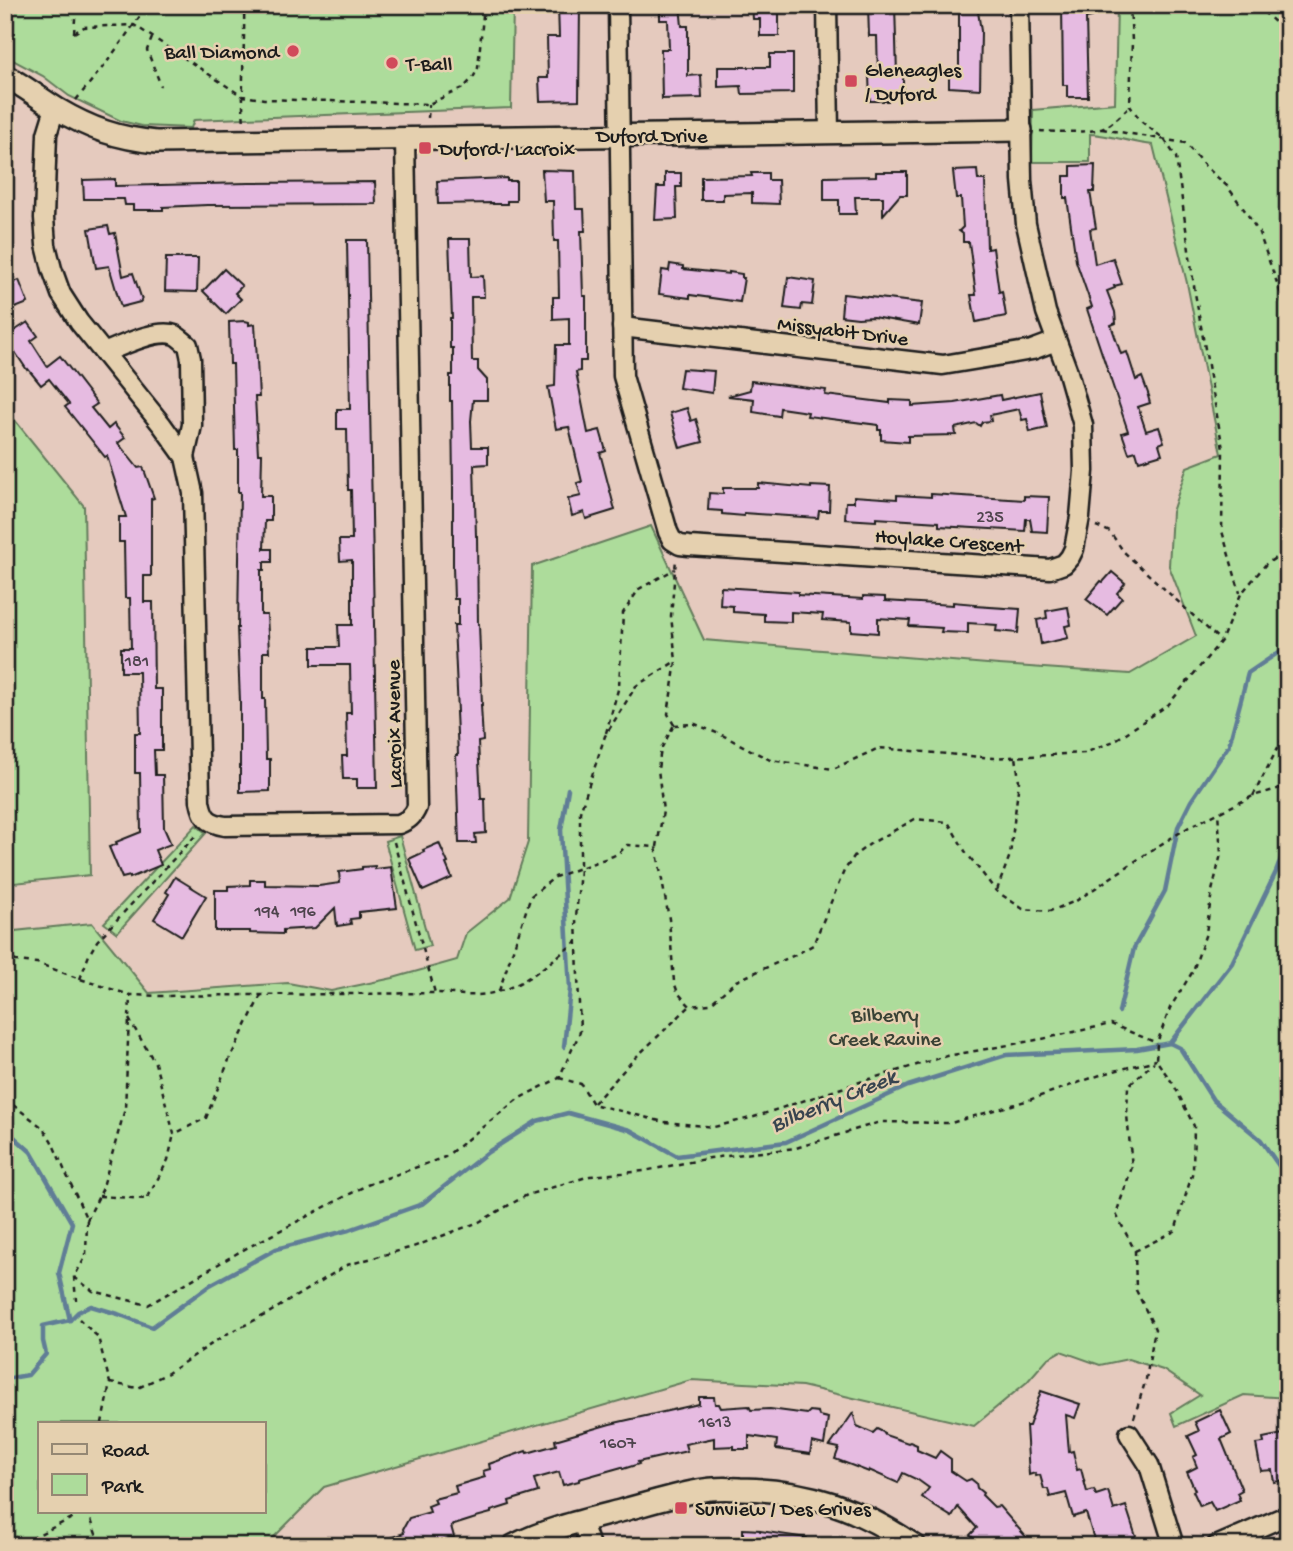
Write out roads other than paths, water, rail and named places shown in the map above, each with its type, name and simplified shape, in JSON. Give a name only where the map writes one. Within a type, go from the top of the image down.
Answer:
[{"type":"street","points":[[618,5],[622,327]]},
{"type":"street","points":[[827,5],[829,133]]},
{"type":"street","name":"Hoylake Crescent","points":[[622,327],[624,376],[662,516],[672,540],[680,545],[1050,569],[1063,564],[1074,549],[1080,517],[1084,471],[1083,425],[1037,274],[1026,224],[1022,180],[1019,5]]},
{"type":"street","name":"Duford Drive","points":[[5,76],[85,124],[112,135],[156,142],[1021,130]]},
{"type":"street","points":[[61,111],[47,134],[44,218],[46,245],[52,269],[61,294],[79,322],[185,457]]},
{"type":"street","name":"Lacroix Avenue","points":[[185,457],[193,493],[202,813],[216,825],[225,826],[390,825],[408,820],[417,807],[417,792],[405,140]]},
{"type":"street","name":"Missyabit Drive","points":[[622,327],[943,365],[1032,349],[1056,341]]},
{"type":"street","points":[[104,354],[133,341],[165,333],[176,335],[188,345],[191,359],[192,425],[185,457]]},
{"type":"street","points":[[1129,1434],[1149,1465],[1174,1546]]},
{"type":"street","points":[[513,1546],[541,1534],[699,1490],[730,1488],[801,1494],[854,1511],[915,1546]]},
{"type":"street","points":[[1216,1546],[1288,1516]]},
{"type":"street","points":[[582,1522],[590,1546]]},
{"type":"waterway","points":[[1119,1012],[1134,948],[1165,891],[1178,827],[1191,801],[1229,745],[1248,673],[1288,646]]},
{"type":"waterway","points":[[564,1047],[570,989],[561,830],[568,789]]},
{"type":"waterway","name":"Bilberry Creek","points":[[5,1379],[28,1375],[46,1354],[43,1326],[70,1320],[78,1312],[91,1306],[152,1327],[210,1285],[276,1249],[349,1230],[422,1204],[488,1152],[537,1121],[568,1113],[630,1130],[677,1156],[786,1142],[908,1086],[1006,1055],[1137,1049],[1170,1043],[1232,963],[1276,872],[1288,840]]},
{"type":"waterway","points":[[1170,1043],[1180,1048],[1213,1100],[1261,1140],[1288,1179]]},
{"type":"waterway","points":[[5,1129],[31,1152],[72,1223],[59,1273],[70,1320]]},
{"type":"place","name":"Ball Diamond","points":[[293,51]]},
{"type":"place","name":"T-Ball","points":[[392,63]]},
{"type":"place","name":"Gleneagles / Duford","points":[[851,81]]},
{"type":"place","name":"Duford / Lacroix","points":[[425,148]]},
{"type":"place","name":"Sunview / Des Grives","points":[[681,1508]]},
{"type":"park label","name":"Bilberry Creek Ravine","points":[[885,1026]]}]
